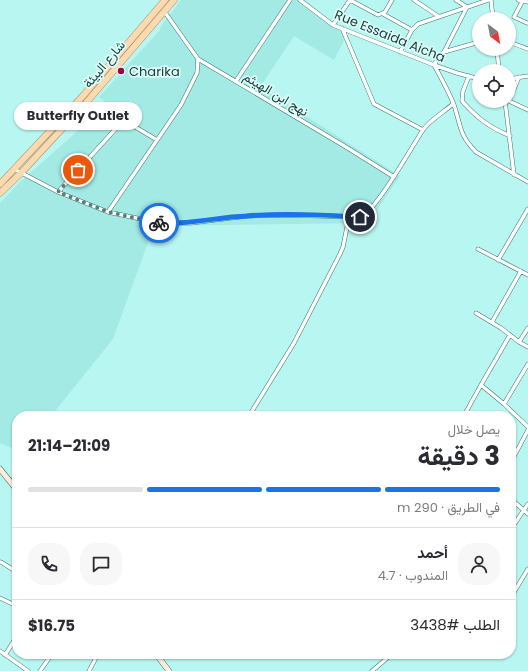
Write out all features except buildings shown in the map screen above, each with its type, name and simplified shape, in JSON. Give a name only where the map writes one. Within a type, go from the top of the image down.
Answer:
[{"type":"main road","name":"شارع البيئة","points":[[0,184],[82,97],[165,0]]},
{"type":"main road","name":"شارع البيئة","points":[[0,193],[21,173],[86,103],[174,0]]},
{"type":"main road","points":[[0,469],[12,484]]},
{"type":"main road","points":[[160,659],[169,671]]},
{"type":"street","points":[[236,81],[290,0]]},
{"type":"street","name":"Rue Essaida Aicha","points":[[300,0],[333,25],[434,66],[472,77]]},
{"type":"street","points":[[333,25],[350,0],[378,15],[383,14],[412,30]]},
{"type":"street","points":[[383,14],[392,0]]},
{"type":"street","points":[[414,0],[438,16]]},
{"type":"street","points":[[456,0],[467,7]]},
{"type":"street","points":[[400,52],[412,30],[423,22],[488,0],[491,12]]},
{"type":"street","points":[[527,23],[514,17],[520,1],[528,2]]},
{"type":"street","points":[[467,7],[444,52],[440,55],[434,66],[453,104],[461,133],[470,145],[476,152],[528,182]]},
{"type":"street","name":"نهج ابن الهيثم","points":[[164,11],[198,59],[346,147],[394,178]]},
{"type":"street","points":[[342,28],[374,104],[423,130]]},
{"type":"street","points":[[444,52],[472,44]]},
{"type":"street","points":[[516,45],[528,49]]},
{"type":"street","points":[[108,212],[181,105],[197,73],[198,59]]},
{"type":"street","points":[[469,76],[463,91],[462,101],[484,123],[510,136]]},
{"type":"street","points":[[516,78],[528,76]]},
{"type":"street","points":[[516,84],[519,77]]},
{"type":"street","points":[[14,169],[58,192],[108,212],[151,222],[177,224],[247,216],[279,215],[363,217],[394,178],[423,130],[453,104]]},
{"type":"street","points":[[516,104],[528,110]]},
{"type":"street","points":[[506,108],[514,175]]},
{"type":"street","points":[[58,192],[121,123],[127,122],[157,140]]},
{"type":"street","points":[[498,260],[528,209]]},
{"type":"street","points":[[252,411],[294,342],[343,247],[349,216]]},
{"type":"street","points":[[478,249],[528,275]]},
{"type":"street","points":[[492,322],[521,271]]},
{"type":"street","points":[[476,313],[492,322],[528,348]]},
{"type":"street","points":[[519,342],[528,328]]},
{"type":"street","points":[[467,411],[510,335]]},
{"type":"street","points":[[504,404],[528,364]]},
{"type":"street","points":[[481,385],[512,411]]},
{"type":"street","points":[[516,415],[528,426]]},
{"type":"street","points":[[516,452],[528,430]]},
{"type":"street","points":[[523,440],[528,443]]},
{"type":"street","points":[[516,504],[528,514]]},
{"type":"street","points":[[516,522],[528,504]]},
{"type":"street","points":[[1,562],[12,569]]},
{"type":"street","points":[[516,589],[528,569]]},
{"type":"street","points":[[0,598],[12,604]]},
{"type":"street","points":[[5,655],[12,644]]},
{"type":"street","points":[[0,651],[28,671]]},
{"type":"street","points":[[40,671],[48,659]]},
{"type":"street","points":[[89,671],[95,659]]},
{"type":"street","points":[[372,671],[386,659]]},
{"type":"shaded area","points":[[181,0],[300,0],[347,35],[334,60],[294,36],[260,87],[400,176],[368,223],[154,226],[113,339],[55,411],[12,411],[12,448],[0,443],[0,203],[20,182],[108,104],[99,97],[160,30],[161,26]]},
{"type":"way so far","points":[[78,170],[58,192],[75,200],[117,215],[159,223]]},
{"type":"place","name":"Charika","points":[[121,71]]},
{"type":"place","name":"Butterfly Outlet","points":[[78,170]]},
{"type":"route","points":[[159,223],[177,224],[224,218],[279,215],[360,217]]}]
